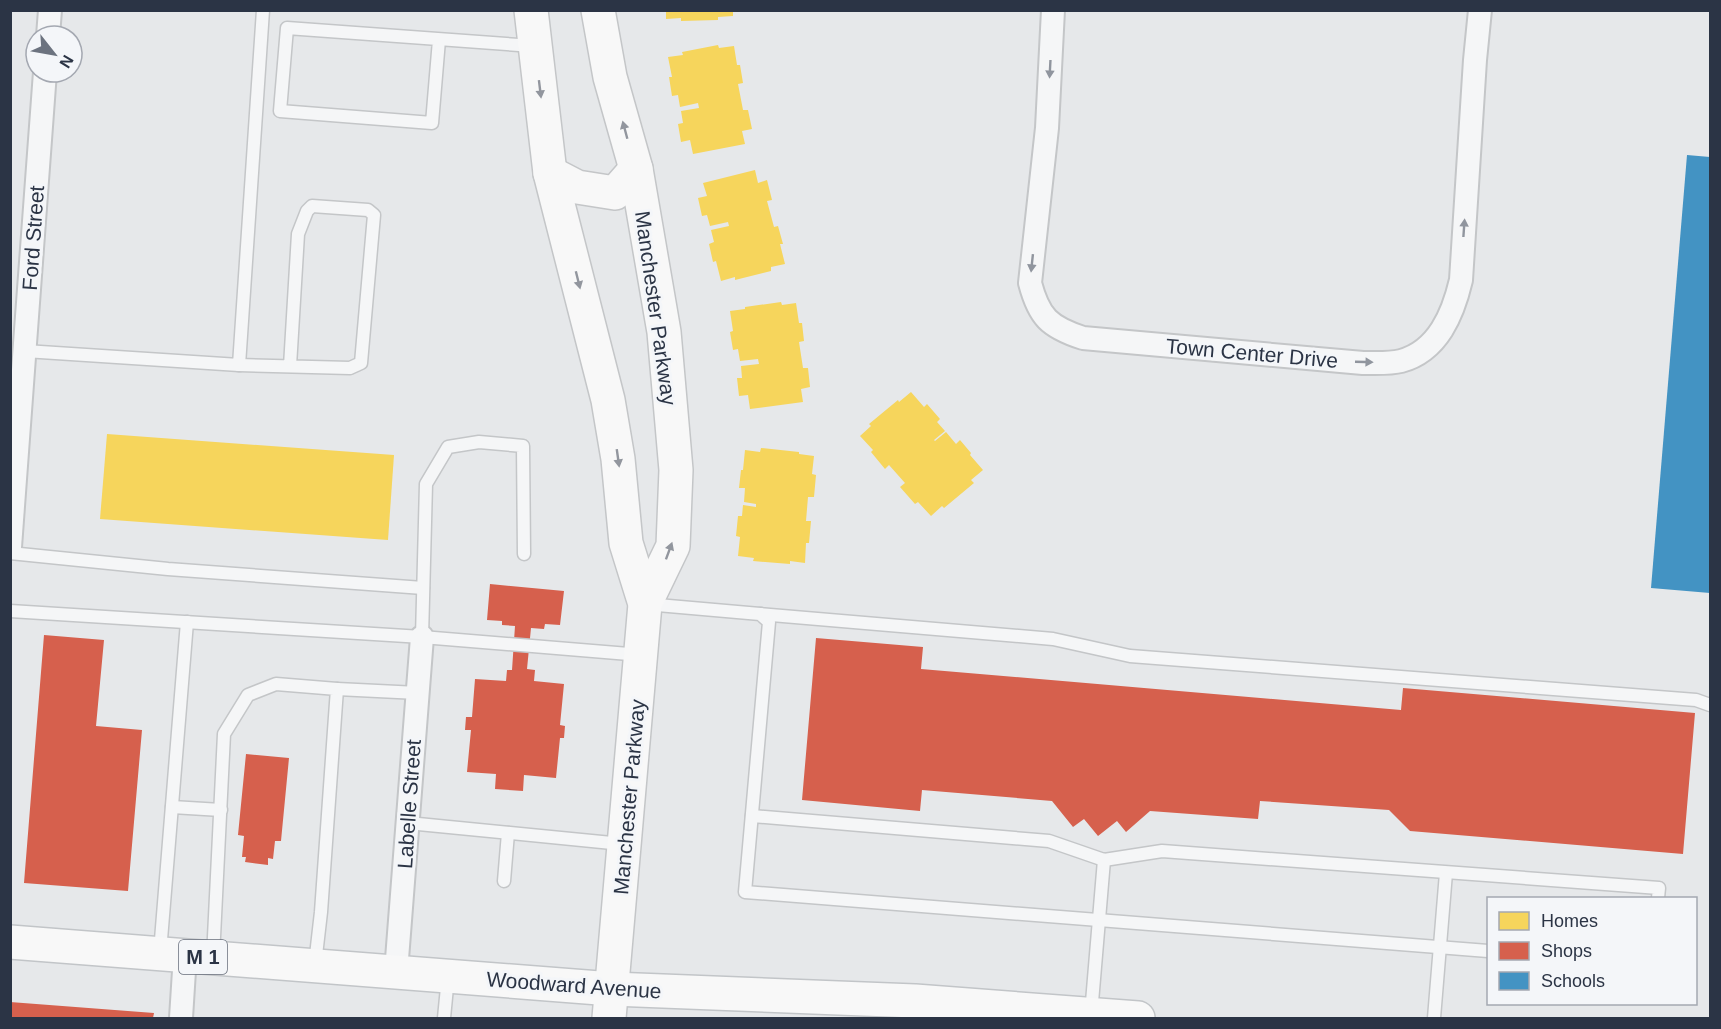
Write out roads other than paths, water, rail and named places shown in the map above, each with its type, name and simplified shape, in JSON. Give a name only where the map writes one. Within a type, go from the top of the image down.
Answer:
[{"type":"street","name":"Manchester Parkway","points":[[531,10],[550,173],[608,400],[618,459],[626,543],[645,604],[610,1004]]},
{"type":"street","name":"Manchester Parkway","points":[[598,10],[610,77],[636,169],[664,332],[676,470],[673,546],[645,604]]},
{"type":"street","name":"Town Center Drive","points":[[1053,10],[1047,128],[1030,283],[1036,304],[1043,315],[1055,326],[1083,338],[1363,363],[1401,361],[1416,354],[1434,340],[1447,322],[1455,302],[1461,280],[1480,10]]},
{"type":"street","name":"Ford Street","points":[[10,547],[44,84]]},
{"type":"street","points":[[550,173],[577,188],[615,192],[636,169]]},
{"type":"street","name":"Labelle Street","points":[[396,972],[422,637]]},
{"type":"street","name":"Woodward Avenue","points":[[10,942],[448,976],[610,1004],[915,1001],[1090,1017],[1138,1018]]},
{"type":"street","points":[[181,1018],[186,955]]},
{"type":"lane","points":[[239,365],[262,10]]},
{"type":"lane","points":[[439,40],[432,123],[280,111],[286,28],[535,46]]},
{"type":"lane","points":[[25,351],[239,365],[350,368],[361,363],[374,215],[368,210],[312,206],[307,211],[298,234],[290,366]]},
{"type":"lane","points":[[422,637],[426,484],[448,447],[479,442],[524,446],[524,554]]},
{"type":"lane","points":[[10,553],[168,569],[423,588]]},
{"type":"lane","points":[[645,604],[1053,639],[1130,656],[1696,700],[1710,705]]},
{"type":"lane","points":[[10,611],[422,637],[642,655]]},
{"type":"lane","points":[[760,614],[769,622],[745,892],[1487,951]]},
{"type":"lane","points":[[186,955],[172,807],[187,622]]},
{"type":"lane","points":[[186,955],[220,810],[224,734],[248,695],[276,684],[418,693]]},
{"type":"lane","points":[[315,965],[337,689]]},
{"type":"lane","points":[[172,807],[220,810]]},
{"type":"lane","points":[[752,816],[1049,841],[1104,860],[1162,851],[1659,888],[1658,897]]},
{"type":"lane","points":[[408,823],[624,844]]},
{"type":"lane","points":[[504,881],[508,833]]},
{"type":"lane","points":[[1090,1017],[1104,860]]},
{"type":"lane","points":[[1434,1018],[1446,873]]},
{"type":"lane","points":[[444,1018],[448,976]]}]
